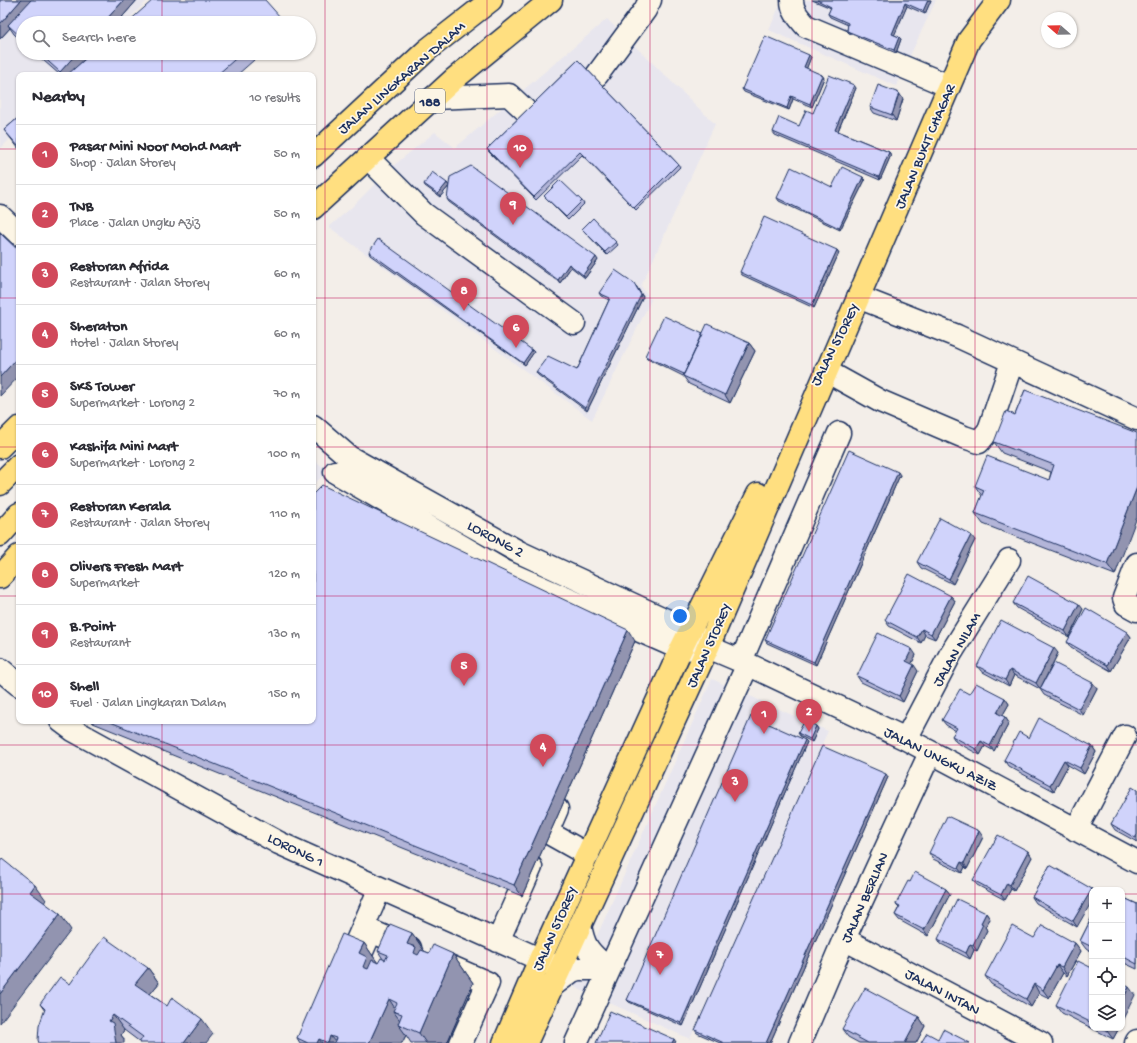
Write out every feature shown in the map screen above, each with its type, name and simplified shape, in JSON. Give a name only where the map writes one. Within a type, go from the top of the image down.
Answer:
[{"type":"main road","name":"JALAN LINGKARAN DALAM","points":[[316,153],[427,50],[491,0]]},
{"type":"main road","name":"188","points":[[316,205],[465,70],[552,0]]},
{"type":"main road","name":"JALAN BUKIT CHAGAR","points":[[858,297],[969,40],[999,0]]},
{"type":"main road","points":[[316,137],[377,96]]},
{"type":"main road","name":"JALAN STOREY","points":[[526,1043],[708,647],[858,297]]},
{"type":"main road","name":"JALAN STOREY","points":[[504,1043],[540,959],[685,640],[858,297]]},
{"type":"main road","points":[[0,447],[16,431]]},
{"type":"main road","points":[[0,484],[16,468]]},
{"type":"main road","points":[[0,535],[16,517]]},
{"type":"main road","points":[[0,577],[16,559]]},
{"type":"street","points":[[597,75],[645,10],[650,0]]},
{"type":"street","points":[[792,0],[792,6],[795,13],[806,26],[949,86]]},
{"type":"street","points":[[433,98],[509,95],[525,110]]},
{"type":"street","points":[[368,158],[424,214],[574,323]]},
{"type":"street","points":[[0,216],[16,231]]},
{"type":"street","points":[[858,297],[957,336],[1137,419]]},
{"type":"street","points":[[826,371],[880,401],[979,442],[989,430],[1012,362]]},
{"type":"street","name":"LORONG 2","points":[[316,432],[336,471],[519,552],[685,640]]},
{"type":"street","points":[[576,1043],[745,663],[839,433]]},
{"type":"street","points":[[336,471],[393,506],[459,555],[504,570],[639,629],[685,640]]},
{"type":"street","points":[[384,526],[393,506]]},
{"type":"street","name":"JALAN NILAM","points":[[906,739],[950,655],[1010,560]]},
{"type":"street","points":[[1137,564],[1124,598],[1126,604],[1137,610]]},
{"type":"street","points":[[630,651],[639,629]]},
{"type":"street","name":"JALAN UNGKU AZIZ","points":[[685,640],[708,647],[745,663],[906,739],[1137,862]]},
{"type":"street","points":[[0,669],[16,682]]},
{"type":"street","name":"LORONG 1","points":[[73,724],[88,728],[279,843],[540,959],[556,977]]},
{"type":"street","points":[[1070,826],[1118,733]]},
{"type":"street","name":"JALAN BERLIAN","points":[[800,1043],[844,939],[930,753]]},
{"type":"street","points":[[498,941],[567,788]]},
{"type":"street","points":[[547,832],[588,855]]},
{"type":"street","points":[[380,888],[341,987],[371,931],[488,983],[461,1043]]},
{"type":"street","points":[[580,926],[582,940],[585,946],[589,952],[608,969]]},
{"type":"street","name":"JALAN INTAN","points":[[844,939],[1041,1043]]},
{"type":"street","points":[[556,977],[578,969],[608,969]]},
{"type":"shaded area","points":[[0,0],[148,0],[132,16],[16,16],[16,60],[88,60],[76,72],[16,72],[16,133],[0,149]]},
{"type":"shaded area","points":[[782,0],[936,0],[896,86],[769,30]]},
{"type":"shaded area","points":[[607,19],[715,124],[641,286],[651,300],[592,420],[329,227],[352,207],[393,166],[435,132],[455,148]]},
{"type":"shaded area","points":[[316,461],[328,471],[316,482]]},
{"type":"shaded area","points":[[712,679],[828,731],[690,1039],[574,987]]},
{"type":"building","points":[[0,0],[21,0],[0,24]]},
{"type":"building","points":[[31,0],[124,0],[109,16],[16,16]]},
{"type":"building","points":[[153,0],[265,0],[279,16],[135,16]]},
{"type":"building","points":[[817,0],[928,0],[923,11],[905,3],[892,34],[899,37],[894,50],[847,31],[848,23],[828,14],[831,7]]},
{"type":"building","points":[[16,16],[16,32],[8,25]]},
{"type":"building","points":[[765,36],[809,55],[804,67],[822,75],[810,104],[791,96],[787,108],[742,89]]},
{"type":"building","points":[[47,60],[71,60],[60,72]]},
{"type":"building","points":[[84,60],[234,60],[220,72],[70,72]]},
{"type":"building","points":[[578,60],[678,164],[634,208],[580,152],[534,197],[487,149]]},
{"type":"building","points":[[829,75],[854,85],[835,130],[889,152],[879,177],[773,132],[779,117],[799,126],[806,110],[813,113]]},
{"type":"building","points":[[878,85],[899,93],[892,115],[870,107]]},
{"type":"building","points":[[16,120],[16,144],[4,130]]},
{"type":"building","points":[[471,166],[596,257],[583,275],[569,264],[558,280],[447,199],[450,177]]},
{"type":"building","points":[[791,167],[832,187],[842,167],[863,177],[839,228],[777,198]]},
{"type":"building","points":[[432,172],[447,183],[438,194],[424,184]]},
{"type":"building","points":[[560,180],[582,201],[566,217],[544,196]]},
{"type":"building","points":[[764,217],[837,250],[812,305],[740,272]]},
{"type":"building","points":[[593,218],[616,242],[605,252],[582,229]]},
{"type":"building","points":[[0,233],[16,248],[16,359],[0,377]]},
{"type":"building","points":[[378,239],[532,350],[523,363],[369,252]]},
{"type":"building","points":[[615,270],[634,283],[641,295],[585,408],[536,372],[548,356],[577,370],[610,298],[599,293]]},
{"type":"building","points":[[664,316],[703,334],[684,374],[645,356]]},
{"type":"building","points":[[707,324],[749,343],[725,395],[683,376]]},
{"type":"building","points":[[1025,390],[1137,433],[1137,487],[1107,564],[975,513],[984,490],[975,486],[987,456],[1049,480],[1054,465],[994,442],[1006,411],[1015,415]]},
{"type":"building","points":[[849,450],[898,472],[814,662],[765,640]]},
{"type":"building","points":[[322,485],[628,630],[514,885],[115,724],[316,724],[316,491]]},
{"type":"building","points":[[940,518],[971,535],[949,579],[917,562]]},
{"type":"building","points":[[909,574],[951,596],[931,634],[922,629],[917,637],[885,620]]},
{"type":"building","points":[[1028,576],[1079,604],[1065,631],[1013,603]]},
{"type":"building","points":[[1086,608],[1127,632],[1107,665],[1067,642]]},
{"type":"building","points":[[1001,620],[1054,648],[1036,683],[1010,670],[1005,680],[977,666]]},
{"type":"building","points":[[878,633],[912,649],[906,661],[914,665],[899,696],[857,676]]},
{"type":"building","points":[[1054,663],[1093,683],[1079,709],[1040,689]]},
{"type":"building","points":[[976,683],[1005,698],[997,713],[1005,717],[990,746],[981,741],[976,749],[952,736],[957,728],[942,720],[960,689],[969,694]]},
{"type":"building","points":[[751,716],[805,740],[681,1023],[627,1000]]},
{"type":"building","points":[[1039,718],[1092,746],[1080,768],[1064,760],[1050,785],[1004,760],[1019,732],[1029,738]]},
{"type":"building","points":[[805,720],[816,726],[810,739],[798,733]]},
{"type":"building","points":[[822,746],[886,774],[766,1043],[724,1043],[695,1030]]},
{"type":"building","points":[[1132,787],[1137,790],[1137,835],[1135,838],[1111,824]]},
{"type":"building","points":[[947,816],[979,831],[964,863],[961,862],[958,868],[929,853]]},
{"type":"building","points":[[998,835],[1028,851],[1010,885],[1007,883],[1001,895],[973,880]]},
{"type":"building","points":[[2,859],[35,885],[30,892],[60,914],[0,994],[0,862]]},
{"type":"building","points":[[1050,865],[1089,887],[1089,894],[1073,921],[1032,897]]},
{"type":"building","points":[[915,872],[946,889],[924,930],[895,915],[900,906],[896,904],[908,881],[910,882]]},
{"type":"building","points":[[1125,898],[1137,904],[1137,964],[1125,958]]},
{"type":"building","points":[[957,899],[986,913],[981,923],[983,924],[973,945],[970,944],[966,953],[938,939]]},
{"type":"building","points":[[1089,923],[1089,946],[1080,941]]},
{"type":"building","points":[[390,924],[412,933],[407,944],[416,947],[414,953],[418,955],[421,950],[429,953],[433,945],[453,954],[419,1033],[398,1024],[402,1014],[393,1011],[397,1003],[389,999],[369,1043],[334,1043],[336,1038],[330,1036],[328,1043],[319,1039],[317,1043],[308,1043],[297,1038],[342,934],[364,943],[359,953],[367,957],[363,967],[368,969],[372,960],[378,963],[381,958],[385,960],[388,955],[378,951]]},
{"type":"building","points":[[1042,925],[1075,943],[1062,967],[1057,965],[1043,990],[1034,984],[1026,999],[985,976],[1012,926],[1034,938]]},
{"type":"building","points":[[104,937],[148,968],[135,984],[167,1006],[172,997],[202,1019],[184,1043],[139,1043],[143,1037],[113,1015],[109,1021],[113,1023],[116,1043],[39,1043],[39,1026],[45,1009],[40,1004],[60,977],[70,984]]},
{"type":"building","points":[[1078,961],[1089,966],[1089,1022],[1056,1005]]},
{"type":"building","points":[[1125,985],[1129,987],[1125,995]]},
{"type":"building","points":[[865,988],[919,1017],[905,1043],[868,1043],[842,1029]]},
{"type":"building","points":[[610,1011],[674,1039],[672,1043],[596,1043]]},
{"type":"building","points":[[943,1029],[970,1043],[921,1043],[927,1033],[938,1039]]},
{"type":"place","name":"Shell","points":[[520,168]]},
{"type":"place","name":"B.Point","points":[[513,225]]},
{"type":"place","name":"Olivers Fresh Mart","points":[[464,311]]},
{"type":"place","name":"Kashifa Mini Mart","points":[[516,348]]},
{"type":"place","name":"SKS Tower","points":[[464,686]]},
{"type":"place","name":"TNB","points":[[809,732]]},
{"type":"place","name":"Pasar Mini Noor Mohd Mart","points":[[764,734]]},
{"type":"place","name":"Sheraton","points":[[543,767]]},
{"type":"place","name":"Restoran Afrida","points":[[735,802]]},
{"type":"place","name":"Restoran Kerala","points":[[660,975]]}]
